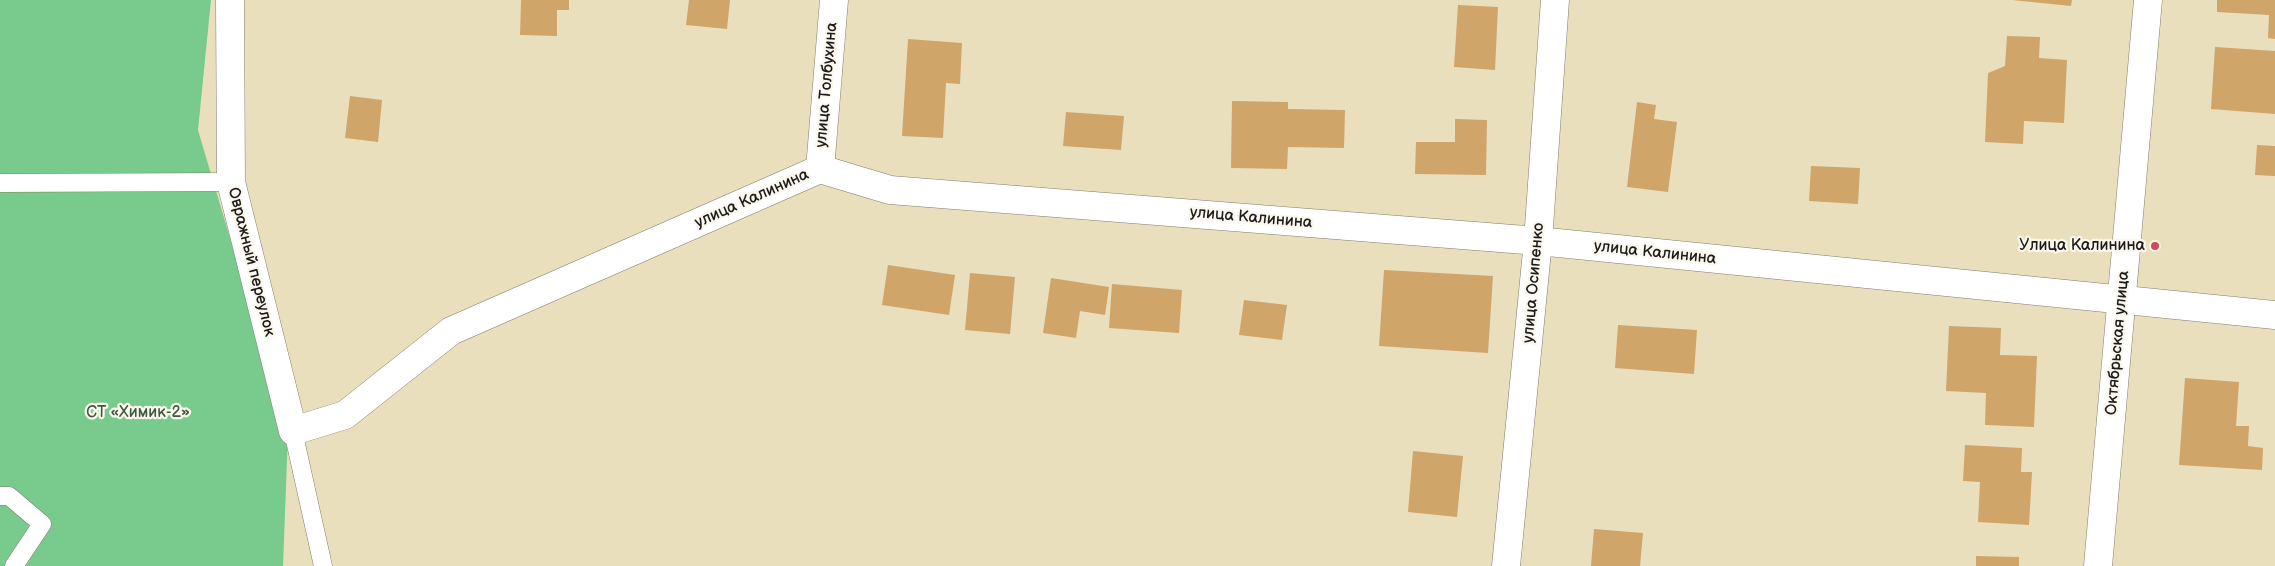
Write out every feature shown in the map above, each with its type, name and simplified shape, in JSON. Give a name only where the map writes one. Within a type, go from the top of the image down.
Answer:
[{"type":"street","name":"Овражный переулок","points":[[230,0],[231,182],[293,431]]},
{"type":"street","name":"улица Толбухина","points":[[820,169],[834,0]]},
{"type":"street","name":"улица Осипенко","points":[[1506,566],[1538,241],[1555,0]]},
{"type":"street","name":"Октябрьская улица","points":[[2098,566],[2148,0]]},
{"type":"street","name":"улица Калинина","points":[[293,431],[345,414],[451,331],[820,169],[890,190],[1538,241],[2275,315]]},
{"type":"lane","points":[[0,184],[231,182]]},
{"type":"lane","points":[[293,431],[323,566]]},
{"type":"lane","points":[[0,496],[9,496],[42,524],[14,566]]},
{"type":"green space","name":"СТ «Химик-2»","points":[[0,0],[211,0],[198,130],[288,434],[283,566],[0,566]]},
{"type":"building","points":[[521,0],[569,0],[569,10],[557,10],[557,36],[520,35]]},
{"type":"building","points":[[689,0],[730,0],[727,29],[686,25]]},
{"type":"building","points":[[2012,0],[2072,0],[2071,6]]},
{"type":"building","points":[[2217,0],[2275,0],[2275,39],[2268,38],[2269,15],[2217,12]]},
{"type":"building","points":[[1458,5],[1498,7],[1495,70],[1454,67]]},
{"type":"building","points":[[2007,36],[2040,37],[2039,58],[2067,60],[2064,123],[2024,121],[2023,144],[1985,142],[1988,73],[2005,66]]},
{"type":"building","points":[[908,39],[962,43],[960,84],[946,83],[943,138],[902,136]]},
{"type":"building","points":[[2215,47],[2275,51],[2275,114],[2211,109]]},
{"type":"building","points":[[350,96],[382,100],[378,142],[345,138]]},
{"type":"building","points":[[1232,101],[1288,102],[1288,109],[1345,110],[1344,148],[1288,147],[1287,169],[1231,168]]},
{"type":"building","points":[[1637,102],[1656,105],[1654,119],[1677,122],[1668,192],[1627,187]]},
{"type":"building","points":[[1066,112],[1124,116],[1121,150],[1063,146]]},
{"type":"building","points":[[1455,119],[1487,120],[1486,175],[1415,174],[1416,142],[1455,142]]},
{"type":"building","points":[[2257,145],[2275,146],[2275,176],[2255,175]]},
{"type":"building","points":[[1811,166],[1860,168],[1858,204],[1809,201]]},
{"type":"building","points":[[888,265],[955,275],[949,315],[882,305]]},
{"type":"building","points":[[1384,270],[1493,276],[1488,353],[1379,346]]},
{"type":"building","points":[[970,273],[1015,277],[1010,334],[965,330]]},
{"type":"building","points":[[1051,278],[1109,287],[1105,315],[1080,311],[1076,338],[1043,333]]},
{"type":"building","points":[[1112,284],[1182,290],[1179,333],[1109,328]]},
{"type":"building","points":[[1244,300],[1287,305],[1282,340],[1239,335]]},
{"type":"building","points":[[1618,325],[1697,330],[1694,374],[1615,368]]},
{"type":"building","points":[[1949,326],[2001,328],[2000,355],[2037,356],[2034,427],[1985,425],[1986,393],[1946,391]]},
{"type":"building","points":[[2185,378],[2239,382],[2236,426],[2249,426],[2248,446],[2263,448],[2262,470],[2179,465]]},
{"type":"building","points":[[1965,445],[2022,448],[2021,472],[2032,472],[2029,525],[1978,522],[1980,482],[1963,481]]},
{"type":"building","points":[[1413,451],[1463,456],[1457,517],[1408,512]]},
{"type":"building","points":[[1594,529],[1643,533],[1640,566],[1591,566]]},
{"type":"building","points":[[1976,556],[2019,557],[2019,566],[1976,566]]},
{"type":"place","name":"Улица Калинина","points":[[2155,246]]}]
